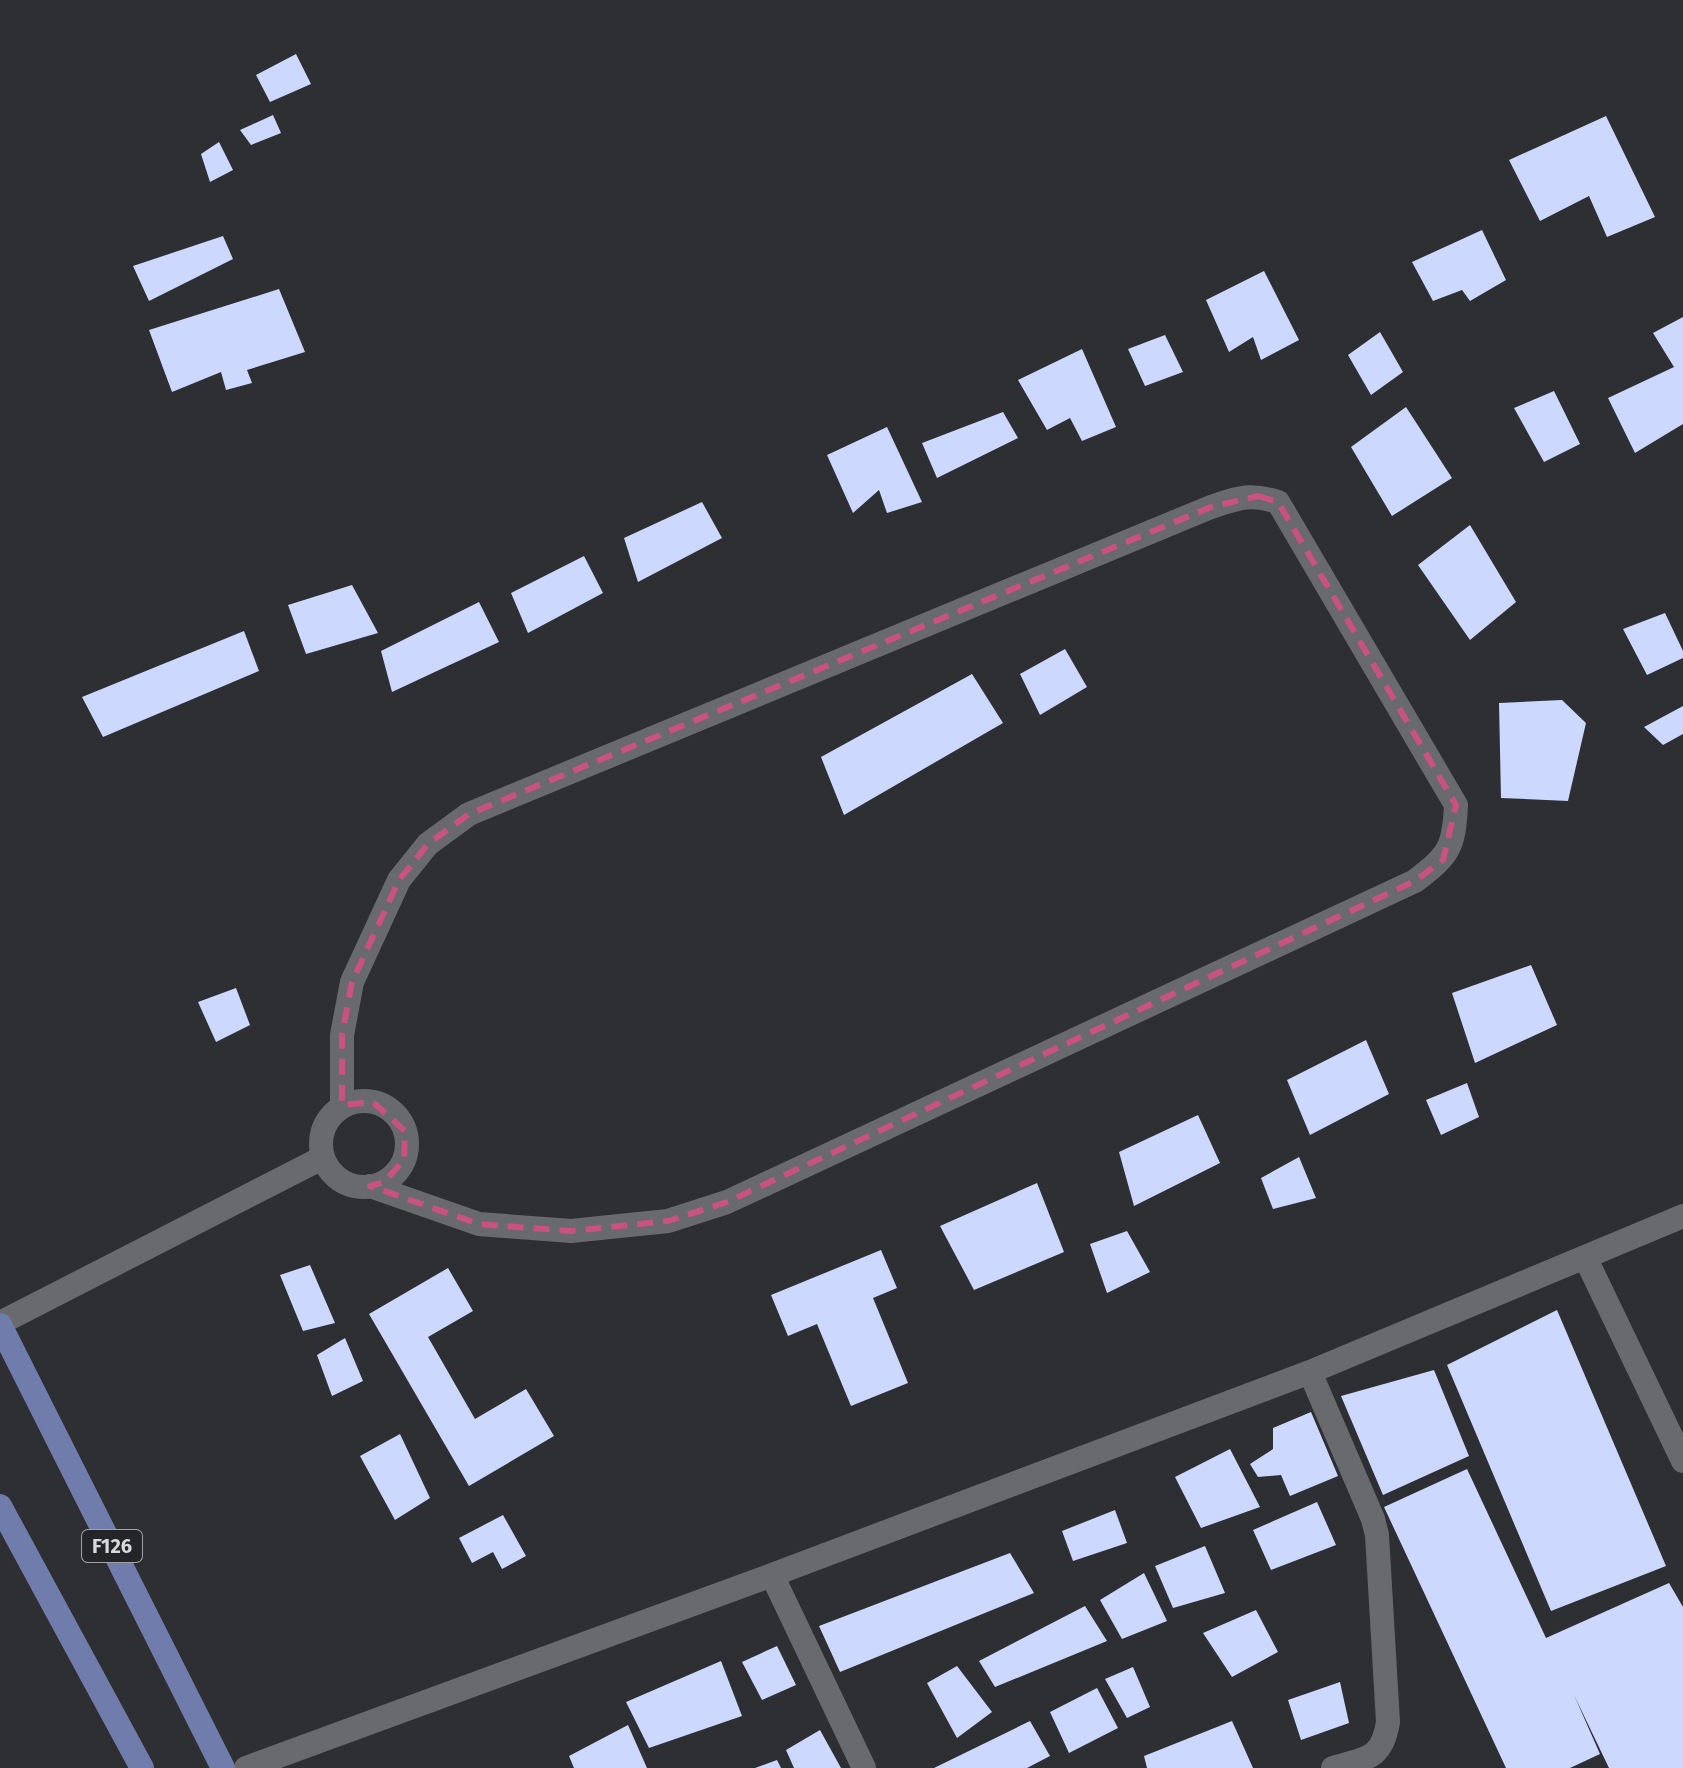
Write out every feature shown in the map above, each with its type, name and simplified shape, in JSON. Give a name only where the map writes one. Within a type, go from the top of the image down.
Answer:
[{"type":"main road","name":"F126","points":[[0,1324],[223,1768]]},
{"type":"main road","points":[[0,1506],[142,1768]]},
{"type":"street","points":[[342,1105],[373,1102],[387,1108],[398,1118],[405,1131],[407,1146],[404,1160],[396,1173],[384,1182],[355,1186],[340,1180],[322,1158],[324,1128],[342,1105],[342,1035],[352,982],[399,880],[428,844],[469,814],[1238,498],[1258,496],[1278,502],[1456,805],[1454,832],[1443,860],[1415,881],[727,1202],[668,1221],[571,1231],[479,1224],[370,1186]]},
{"type":"street","points":[[0,1324],[322,1158]]},
{"type":"street","points":[[246,1768],[772,1575],[1310,1372],[1683,1216]]},
{"type":"street","points":[[1585,1257],[1683,1461]]},
{"type":"street","points":[[1310,1372],[1373,1519],[1381,1597],[1388,1722],[1385,1741],[1372,1756],[1333,1768]]},
{"type":"street","points":[[772,1575],[864,1768]]},
{"type":"highlighted area","points":[[1258,496],[1278,502],[1456,805],[1443,860],[1415,881],[727,1202],[668,1221],[571,1231],[479,1224],[370,1186],[384,1182],[404,1160],[405,1131],[373,1102],[342,1105],[342,1035],[352,982],[399,880],[428,844],[469,814],[1211,507]]},
{"type":"building","points":[[296,54],[311,84],[270,102],[256,75]]},
{"type":"building","points":[[273,115],[281,133],[251,145],[240,130]]},
{"type":"building","points":[[1606,116],[1655,217],[1607,237],[1589,196],[1540,221],[1509,160]]},
{"type":"building","points":[[219,142],[233,170],[210,182],[201,154]]},
{"type":"building","points":[[1482,230],[1506,280],[1470,301],[1462,290],[1433,301],[1412,262]]},
{"type":"building","points":[[223,236],[233,259],[149,301],[133,266]]},
{"type":"building","points":[[1264,271],[1299,340],[1261,360],[1253,337],[1229,352],[1206,300]]},
{"type":"building","points":[[279,289],[305,352],[247,370],[252,383],[226,390],[221,372],[172,392],[149,330]]},
{"type":"building","points":[[1683,317],[1683,424],[1635,453],[1608,398],[1674,367],[1653,333]]},
{"type":"building","points":[[1380,332],[1403,372],[1371,395],[1348,355]]},
{"type":"building","points":[[1165,335],[1183,372],[1145,386],[1128,349]]},
{"type":"building","points":[[1082,349],[1116,427],[1082,441],[1070,418],[1047,430],[1018,380]]},
{"type":"building","points":[[1554,391],[1580,444],[1544,462],[1514,408]]},
{"type":"building","points":[[1406,407],[1452,478],[1392,516],[1351,447]]},
{"type":"building","points":[[1003,412],[1018,438],[937,478],[922,443]]},
{"type":"building","points":[[887,427],[922,502],[887,513],[879,490],[853,513],[827,455]]},
{"type":"building","points":[[702,502],[722,538],[638,582],[624,538]]},
{"type":"building","points":[[1470,525],[1516,602],[1470,640],[1418,565]]},
{"type":"building","points":[[584,556],[603,593],[528,633],[511,593]]},
{"type":"building","points":[[352,585],[378,633],[306,654],[288,605]]},
{"type":"building","points":[[479,602],[499,642],[392,692],[381,651]]},
{"type":"building","points":[[1665,613],[1683,651],[1683,658],[1647,675],[1623,629]]},
{"type":"building","points":[[244,631],[259,671],[103,737],[82,697]]},
{"type":"building","points":[[1065,649],[1087,687],[1040,715],[1020,674]]},
{"type":"building","points":[[972,674],[1003,723],[844,815],[821,757]]},
{"type":"building","points":[[1562,700],[1586,723],[1568,801],[1501,798],[1499,703]]},
{"type":"building","points":[[1683,706],[1683,734],[1663,745],[1644,727]]},
{"type":"building","points":[[1531,965],[1557,1025],[1475,1063],[1452,993]]},
{"type":"building","points":[[236,988],[250,1025],[216,1042],[198,1002]]},
{"type":"building","points":[[1366,1040],[1389,1094],[1310,1135],[1287,1080]]},
{"type":"building","points":[[1467,1083],[1479,1117],[1441,1135],[1426,1100]]},
{"type":"building","points":[[1198,1115],[1220,1163],[1134,1206],[1119,1152]]},
{"type":"building","points":[[1299,1157],[1316,1198],[1273,1209],[1261,1178]]},
{"type":"building","points":[[1037,1183],[1064,1252],[974,1290],[940,1226]]},
{"type":"building","points":[[1127,1231],[1150,1272],[1107,1293],[1090,1244]]},
{"type":"building","points":[[881,1250],[897,1288],[873,1298],[908,1383],[851,1406],[817,1324],[788,1336],[771,1295]]},
{"type":"building","points":[[310,1265],[335,1323],[303,1331],[280,1275]]},
{"type":"building","points":[[448,1268],[473,1311],[428,1337],[475,1419],[526,1389],[554,1436],[469,1486],[369,1314]]},
{"type":"building","points":[[1557,1310],[1666,1566],[1551,1611],[1447,1365]]},
{"type":"building","points":[[345,1338],[363,1381],[332,1396],[317,1355]]},
{"type":"building","points":[[1434,1370],[1469,1456],[1383,1495],[1341,1396]]},
{"type":"building","points":[[1311,1412],[1338,1476],[1290,1496],[1281,1475],[1258,1477],[1250,1464],[1273,1449],[1273,1428]]},
{"type":"building","points":[[400,1434],[430,1498],[395,1520],[360,1456]]},
{"type":"building","points":[[1230,1449],[1260,1507],[1201,1528],[1175,1477]]},
{"type":"building","points":[[1467,1469],[1546,1638],[1669,1583],[1683,1607],[1683,1768],[1609,1768],[1574,1695],[1600,1754],[1570,1768],[1506,1768],[1384,1507]]},
{"type":"building","points":[[1317,1502],[1336,1545],[1271,1570],[1253,1530]]},
{"type":"building","points":[[1115,1510],[1127,1543],[1073,1561],[1062,1531]]},
{"type":"building","points":[[503,1515],[526,1556],[502,1569],[493,1552],[472,1563],[459,1538]]},
{"type":"building","points":[[1205,1546],[1225,1593],[1173,1608],[1155,1566]]},
{"type":"building","points":[[1010,1553],[1034,1593],[840,1672],[819,1626]]},
{"type":"building","points":[[1144,1573],[1167,1621],[1122,1639],[1100,1600]]},
{"type":"building","points":[[1085,1606],[1107,1641],[995,1687],[979,1661]]},
{"type":"building","points":[[1256,1610],[1278,1652],[1232,1677],[1203,1633]]},
{"type":"building","points":[[777,1646],[796,1685],[762,1700],[742,1662]]},
{"type":"building","points":[[721,1661],[742,1716],[649,1748],[626,1702]]},
{"type":"building","points":[[957,1666],[992,1712],[957,1738],[927,1683]]},
{"type":"building","points":[[1133,1667],[1150,1707],[1127,1718],[1105,1679]]},
{"type":"building","points":[[1340,1682],[1349,1723],[1301,1740],[1288,1700]]},
{"type":"building","points":[[1097,1688],[1118,1728],[1069,1753],[1050,1712]]},
{"type":"building","points":[[1030,1721],[1050,1756],[1027,1768],[934,1768]]},
{"type":"building","points":[[1232,1721],[1253,1768],[1147,1768],[1144,1756]]},
{"type":"building","points":[[628,1725],[647,1768],[574,1768],[569,1756]]},
{"type":"building","points":[[820,1730],[841,1768],[794,1768],[786,1750]]},
{"type":"building","points":[[777,1760],[781,1768],[755,1768]]}]
